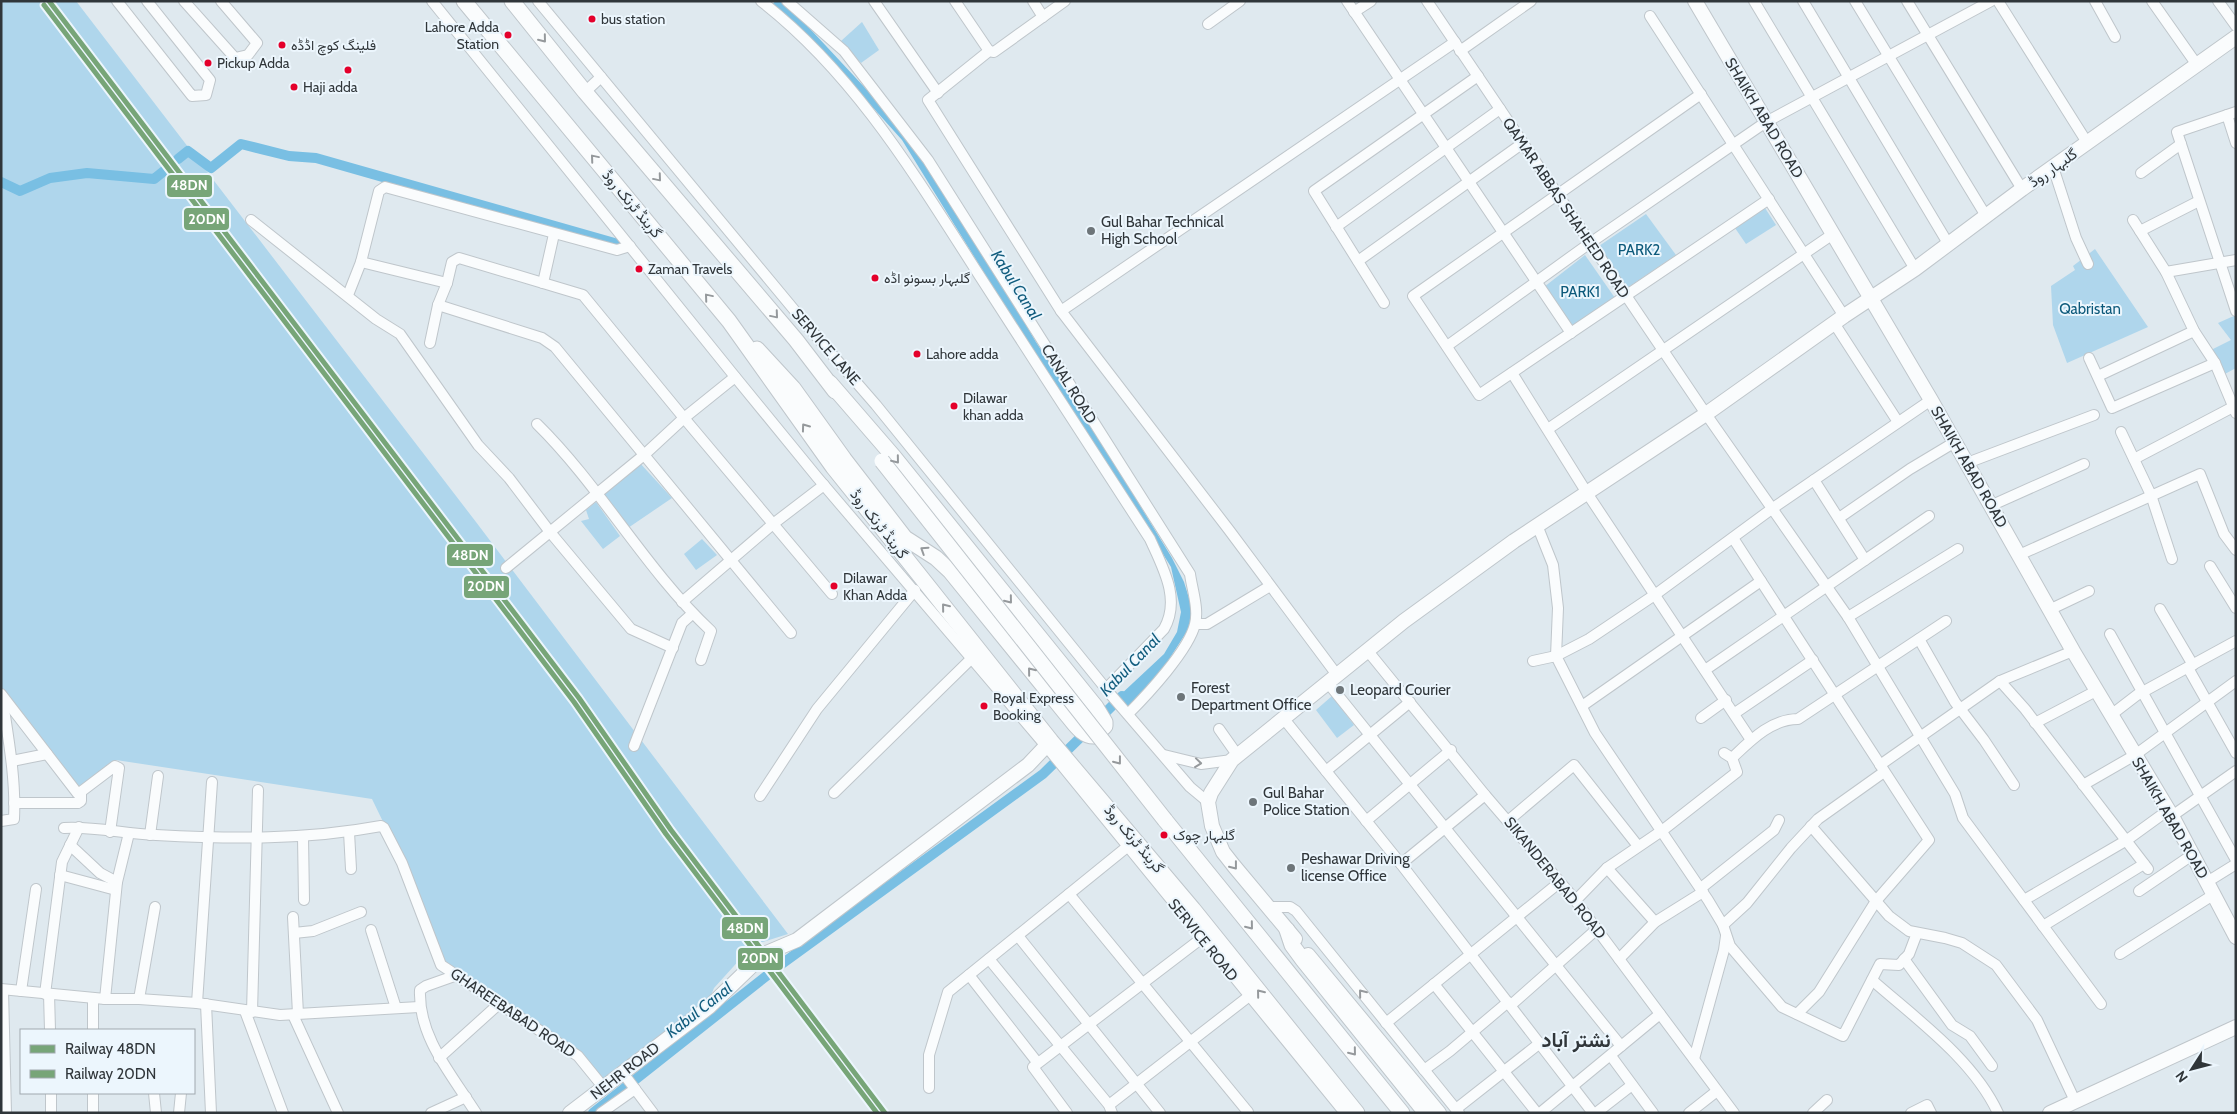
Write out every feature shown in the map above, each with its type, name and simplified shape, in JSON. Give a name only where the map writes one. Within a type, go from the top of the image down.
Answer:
[{"type":"highway","name":"گرینڈ ٹرنک روڈ","points":[[464,1],[729,321],[858,498],[1049,747],[1066,763],[1199,917],[1357,1113]]},
{"type":"highway","points":[[512,1],[585,92],[894,457],[1103,717],[1105,726],[1095,736],[1087,736],[1071,720],[950,571],[936,558],[906,538],[844,459],[793,388],[773,364],[729,321]]},
{"type":"highway","points":[[830,383],[882,461],[1165,820],[1402,1113]]},
{"type":"highway","points":[[1287,930],[1292,944],[1302,960],[1426,1113]]},
{"type":"main road","name":"SHAIKH ABAD ROAD","points":[[1695,1],[1931,400],[2049,610],[2170,814],[2236,937]]},
{"type":"main road","name":"گلبہار روڈ","points":[[1208,802],[1213,788],[1235,758],[1416,611],[1537,525],[1706,414],[1915,269],[2022,189],[2088,144],[2160,89],[2236,37]]},
{"type":"main road","name":"NEHR ROAD","points":[[570,1113],[624,1074],[709,1007],[764,954],[797,940],[1028,765],[1049,747]]},
{"type":"main road","points":[[1208,802],[1212,826],[1224,852],[1439,1113]]},
{"type":"main road","points":[[2074,1107],[2236,1027]]},
{"type":"main road","points":[[2050,1113],[2074,1107],[2236,1035]]},
{"type":"street","points":[[117,1],[192,96],[206,95],[210,80],[147,1]]},
{"type":"street","points":[[184,1],[235,58],[248,55],[257,43],[221,1]]},
{"type":"street","points":[[432,1],[824,485],[1049,747]]},
{"type":"street","name":"SERVICE LANE","points":[[538,1],[810,329],[876,405],[1108,692],[1190,787],[1208,802]]},
{"type":"street","points":[[761,1],[810,46],[850,87],[898,149],[1150,540],[1162,566],[1172,599],[1171,618],[1164,629],[1108,692]]},
{"type":"street","name":"CANAL ROAD","points":[[787,1],[844,51],[928,160],[1190,574],[1196,624]]},
{"type":"street","points":[[874,1],[938,93]]},
{"type":"street","points":[[955,1],[988,51],[994,52],[1065,1]]},
{"type":"street","points":[[1033,1],[1043,17]]},
{"type":"street","points":[[1208,24],[1240,1]]},
{"type":"street","points":[[1347,1],[1571,333]]},
{"type":"street","points":[[1354,12],[1371,1]]},
{"type":"street","name":"QAMAR ABBAS SHAHEED ROAD","points":[[1427,1],[1663,351],[1848,618],[1955,794],[1963,818],[2101,1004]]},
{"type":"street","points":[[1061,311],[1400,81],[1531,1]]},
{"type":"street","points":[[1754,1],[1915,269]]},
{"type":"street","points":[[1803,1],[1949,245]]},
{"type":"street","points":[[1855,1],[1986,216]]},
{"type":"street","points":[[1907,1],[2022,189]]},
{"type":"street","points":[[1447,346],[1590,243],[1734,146],[1766,122],[1991,1]]},
{"type":"street","points":[[1998,1],[2088,144]]},
{"type":"street","points":[[2095,1],[2115,37]]},
{"type":"street","points":[[2152,1],[2197,65]]},
{"type":"street","points":[[2218,1],[2236,26]]},
{"type":"street","points":[[1650,16],[1804,254],[1839,320],[1898,422]]},
{"type":"street","points":[[988,51],[928,100],[1061,311],[1270,586],[1371,736],[1621,1046]]},
{"type":"street","points":[[585,92],[602,76]]},
{"type":"street","points":[[1384,303],[1314,191],[1478,76]]},
{"type":"street","points":[[1701,94],[1413,296],[1479,396],[1768,199]]},
{"type":"street","points":[[1336,227],[1500,110]]},
{"type":"street","points":[[2236,143],[2232,113],[2178,131],[2236,311]]},
{"type":"street","points":[[1358,262],[1523,143]]},
{"type":"street","points":[[2141,173],[2181,144]]},
{"type":"street","points":[[2053,167],[2076,238],[2088,264]]},
{"type":"street","points":[[348,295],[360,262],[378,191],[386,188],[617,250],[630,246]]},
{"type":"street","points":[[2140,230],[2199,201]]},
{"type":"street","points":[[251,220],[376,319],[400,334],[478,445],[509,478],[550,532],[631,629],[673,648]]},
{"type":"street","points":[[2133,220],[2166,272],[2194,331],[2215,363],[2234,410],[2134,459]]},
{"type":"street","points":[[543,283],[554,234]]},
{"type":"street","points":[[1548,429],[1833,234]]},
{"type":"street","points":[[430,343],[438,305],[447,283],[452,262],[460,258],[583,295],[832,594]]},
{"type":"street","points":[[2166,272],[2236,260]]},
{"type":"street","points":[[360,262],[447,283]]},
{"type":"street","points":[[438,305],[542,338],[555,347],[791,633]]},
{"type":"street","points":[[796,340],[810,329]]},
{"type":"street","points":[[2098,376],[2194,331]]},
{"type":"street","points":[[2089,358],[2112,408],[2215,363]]},
{"type":"street","points":[[1512,373],[1587,493],[1684,636],[1751,740]]},
{"type":"street","points":[[506,568],[596,493],[644,456],[684,418],[735,376]]},
{"type":"street","points":[[1533,661],[1556,656],[1589,639],[1656,594],[1773,508],[1931,400]]},
{"type":"street","points":[[1967,463],[2094,415]]},
{"type":"street","points":[[537,424],[596,493],[692,614],[711,631],[701,660]]},
{"type":"street","points":[[2121,432],[2151,496],[2172,559]]},
{"type":"street","points":[[1839,518],[1910,469],[1954,442]]},
{"type":"street","points":[[1990,506],[2084,464]]},
{"type":"street","points":[[2019,555],[2200,474],[2224,534],[2236,550]]},
{"type":"street","points":[[1814,480],[1865,560]]},
{"type":"street","points":[[682,602],[773,524],[824,485]]},
{"type":"street","points":[[844,508],[858,498]]},
{"type":"street","points":[[1706,670],[1929,516]]},
{"type":"street","points":[[1537,525],[1553,565],[1558,608],[1556,656],[1595,733],[1663,830],[1702,890],[1724,930],[1730,946],[1782,1007],[1843,1036],[1880,964],[1899,965],[1909,954],[1917,933]]},
{"type":"street","points":[[1733,538],[1929,840],[1876,901],[1819,992],[1797,1014]]},
{"type":"street","points":[[1848,618],[1958,549]]},
{"type":"street","points":[[2210,566],[2236,608]]},
{"type":"street","points":[[994,582],[1009,570]]},
{"type":"street","points":[[1582,706],[1761,581]]},
{"type":"street","points":[[1126,712],[1163,676],[1183,648],[1196,624],[1207,624],[1270,586]]},
{"type":"street","points":[[760,796],[817,708],[915,590]]},
{"type":"street","points":[[2049,610],[2090,591]]},
{"type":"street","points":[[2160,609],[2191,666],[2207,702],[2236,754]]},
{"type":"street","points":[[634,746],[682,623],[692,614]]},
{"type":"street","points":[[1576,900],[1607,868],[1663,830],[1737,772],[1728,756],[1765,729],[1789,719],[1798,719],[1946,621]]},
{"type":"street","points":[[2110,634],[2236,860]]},
{"type":"street","points":[[1919,639],[1955,702],[2014,785]]},
{"type":"street","points":[[2111,715],[2142,692],[2236,641]]},
{"type":"street","points":[[1055,657],[1070,645]]},
{"type":"street","name":"SIKANDERABAD ROAD","points":[[1367,650],[1451,750],[1485,794],[1576,900],[1734,1113]]},
{"type":"street","points":[[1694,1059],[1724,950],[1724,930],[1811,826],[1921,736],[2000,681],[2073,651]]},
{"type":"street","points":[[834,793],[972,658]]},
{"type":"street","points":[[1735,713],[1813,660]]},
{"type":"street","points":[[2000,681],[2146,866],[2044,926]]},
{"type":"street","points":[[2083,785],[2135,755],[2236,682]]},
{"type":"street","points":[[2035,723],[2096,691]]},
{"type":"street","points":[[2,695],[78,794],[115,766],[119,768],[110,832]]},
{"type":"street","points":[[1,822],[14,819],[12,761],[2,695]]},
{"type":"street","points":[[1702,718],[1726,700]]},
{"type":"street","points":[[1326,772],[1410,702]]},
{"type":"street","points":[[1284,719],[1401,864],[1594,1113],[1632,1085]]},
{"type":"street","points":[[1164,755],[1201,764],[1235,758],[1219,729]]},
{"type":"street","points":[[1366,821],[1451,750]]},
{"type":"street","points":[[12,761],[47,754]]},
{"type":"street","name":"SERVICE ROAD","points":[[1066,763],[1127,847],[1345,1113]]},
{"type":"street","points":[[1509,820],[1574,765],[1638,846]]},
{"type":"street","points":[[2024,900],[2200,796],[2236,771]]},
{"type":"street","points":[[150,835],[158,776]]},
{"type":"street","points":[[211,1113],[202,1004],[207,838],[212,782]]},
{"type":"street","points":[[258,790],[248,1012],[283,1113]]},
{"type":"street","points":[[14,803],[78,804],[81,801],[81,793]]},
{"type":"street","points":[[1401,864],[1485,794]]},
{"type":"street","points":[[1619,959],[1656,922],[1702,890],[1774,830],[1779,820]]},
{"type":"street","name":"GHAREEBABAD ROAD","points":[[349,832],[381,826],[389,834],[441,965],[578,1056],[604,1088]]},
{"type":"street","points":[[1811,826],[1889,916],[1909,931],[1962,943],[1996,965],[2037,1020],[2074,1107]]},
{"type":"street","points":[[50,1029],[47,994],[60,875],[62,862],[79,827]]},
{"type":"street","points":[[64,828],[79,827],[150,835],[256,839],[303,837],[349,832],[351,869]]},
{"type":"street","points":[[105,999],[117,886],[129,833]]},
{"type":"street","points":[[303,837],[304,900]]},
{"type":"street","points":[[70,845],[117,886]]},
{"type":"street","points":[[929,1088],[929,1055],[948,992],[1127,847]]},
{"type":"street","points":[[2139,891],[2192,855]]},
{"type":"street","points":[[2120,954],[2210,888],[2236,864]]},
{"type":"street","points":[[1607,868],[1656,922]]},
{"type":"street","points":[[60,875],[117,886]]},
{"type":"street","points":[[1386,1023],[1560,882]]},
{"type":"street","points":[[21,991],[36,889]]},
{"type":"street","points":[[1069,894],[1248,1112]]},
{"type":"street","points":[[139,999],[155,906]]},
{"type":"street","points":[[1268,907],[1290,907],[1296,911],[1458,1111],[1540,1044]]},
{"type":"street","points":[[294,933],[313,931],[361,912]]},
{"type":"street","points":[[293,917],[296,1014],[338,1113]]},
{"type":"street","points":[[1424,1070],[1509,1004],[1597,929]]},
{"type":"street","points":[[371,930],[396,1008]]},
{"type":"street","points":[[1018,936],[1160,1113]]},
{"type":"street","points":[[1067,1113],[1033,1067],[1037,1062],[1202,938]]},
{"type":"street","points":[[989,959],[1110,1109],[1137,1083],[1248,996]]},
{"type":"street","points":[[1904,959],[1952,1024],[1970,1036],[1992,1066]]},
{"type":"street","points":[[457,975],[420,990],[419,1007],[438,1058],[476,1113]]},
{"type":"street","points":[[969,975],[1037,1062]]},
{"type":"street","points":[[1872,980],[1951,1049],[1992,1101],[1998,1113]]},
{"type":"street","points":[[1434,984],[1538,1113],[1611,1056],[1660,1014]]},
{"type":"street","points":[[6,1113],[2,989],[105,999],[139,999],[202,1004],[280,1015],[419,1007]]},
{"type":"street","points":[[93,998],[93,1029]]},
{"type":"street","points":[[438,1058],[500,1003]]},
{"type":"street","points":[[1611,1056],[1653,1113]]},
{"type":"street","points":[[624,1074],[653,1113]]},
{"type":"street","points":[[601,1113],[635,1089]]},
{"type":"street","points":[[1689,1113],[1717,1091]]},
{"type":"street","points":[[51,1094],[51,1113]]},
{"type":"street","points":[[93,1094],[93,1113]]},
{"type":"street","points":[[154,1094],[156,1113]]},
{"type":"street","points":[[179,1113],[180,1094]]},
{"type":"street","points":[[431,1113],[466,1097]]},
{"type":"street","points":[[1813,1113],[1827,1100]]},
{"type":"street","points":[[1911,1113],[1927,1105],[1931,1113]]},
{"type":"green space","points":[[1,1],[76,1],[476,522],[788,934],[753,945],[714,988],[710,998],[604,1088],[578,1056],[441,965],[389,834],[372,799],[116,760],[78,794],[1,696]]},
{"type":"green space","points":[[862,22],[879,50],[861,63],[841,41]]},
{"type":"green space","points":[[1765,208],[1776,225],[1746,244],[1735,228]]},
{"type":"green space","name":"PARK2","points":[[1646,214],[1676,255],[1627,288],[1599,246]]},
{"type":"green space","name":"Qabristan","points":[[2095,249],[2148,327],[2067,363],[2053,325],[2051,286],[2075,270],[2073,266]]},
{"type":"green space","name":"PARK1","points":[[1585,255],[1615,298],[1574,327],[1544,287]]},
{"type":"green space","points":[[2236,315],[2236,368],[2223,375],[2209,351],[2231,340],[2218,323]]},
{"type":"green space","points":[[638,461],[672,498],[625,530],[600,497]]},
{"type":"green space","points":[[596,502],[620,536],[603,549],[581,521],[589,519],[586,510]]},
{"type":"green space","points":[[702,539],[717,555],[696,570],[684,554]]},
{"type":"green space","points":[[1332,696],[1354,725],[1337,738],[1316,710]]},
{"type":"shaded area","points":[[776,1],[786,3],[895,120],[926,161],[988,260],[1036,342],[1102,443],[1172,558],[1184,582],[1193,611],[1193,622],[1157,678],[1126,709],[1118,697],[1164,654],[1177,632],[1181,612],[1171,567],[902,140],[841,72],[772,4]]},
{"type":"waterway","points":[[178,159],[188,151],[211,168],[241,144],[289,156],[316,158],[618,244]]},
{"type":"waterway","points":[[1,182],[20,191],[50,178],[87,173],[154,179],[169,167]]},
{"type":"waterway","name":"Kabul Canal","points":[[1098,720],[1122,696]]},
{"type":"waterway","name":"Kabul Canal","points":[[593,1113],[779,966],[1043,774],[1088,730]]},
{"type":"rail line","name":"48DN","points":[[49,1],[579,698],[671,830],[885,1113]]},
{"type":"rail line","name":"20DN","points":[[44,5],[574,702],[666,834],[877,1113]]},
{"type":"place","name":"bus station","points":[[592,19]]},
{"type":"place","name":"Lahore Adda Station","points":[[508,35]]},
{"type":"place","name":"فلینگ کوچ اڈڈہ","points":[[282,45]]},
{"type":"place","name":"Pickup Adda","points":[[208,63]]},
{"type":"place","name":"Haji adda","points":[[294,87]]},
{"type":"place","name":"Gul Bahar Technical High School","points":[[1091,231]]},
{"type":"place","name":"Zaman Travels","points":[[639,269]]},
{"type":"place","name":"گلبہار بسونو اڈہ","points":[[875,278]]},
{"type":"place","name":"Lahore adda","points":[[917,354]]},
{"type":"place","name":"Dilawar khan adda","points":[[954,406]]},
{"type":"place","name":"Dilawar Khan Adda","points":[[834,586]]},
{"type":"place","name":"Leopard Courier","points":[[1340,690]]},
{"type":"place","name":"Forest Department Office","points":[[1181,697]]},
{"type":"place","name":"Royal Express Booking","points":[[984,706]]},
{"type":"place","name":"Gul Bahar Police Station","points":[[1253,802]]},
{"type":"place","name":"گلبہار چوک","points":[[1164,835]]},
{"type":"place","name":"Peshawar Driving license Office","points":[[1291,868]]},
{"type":"district","name":"نشتر آباد","points":[[1576,1040]]}]
